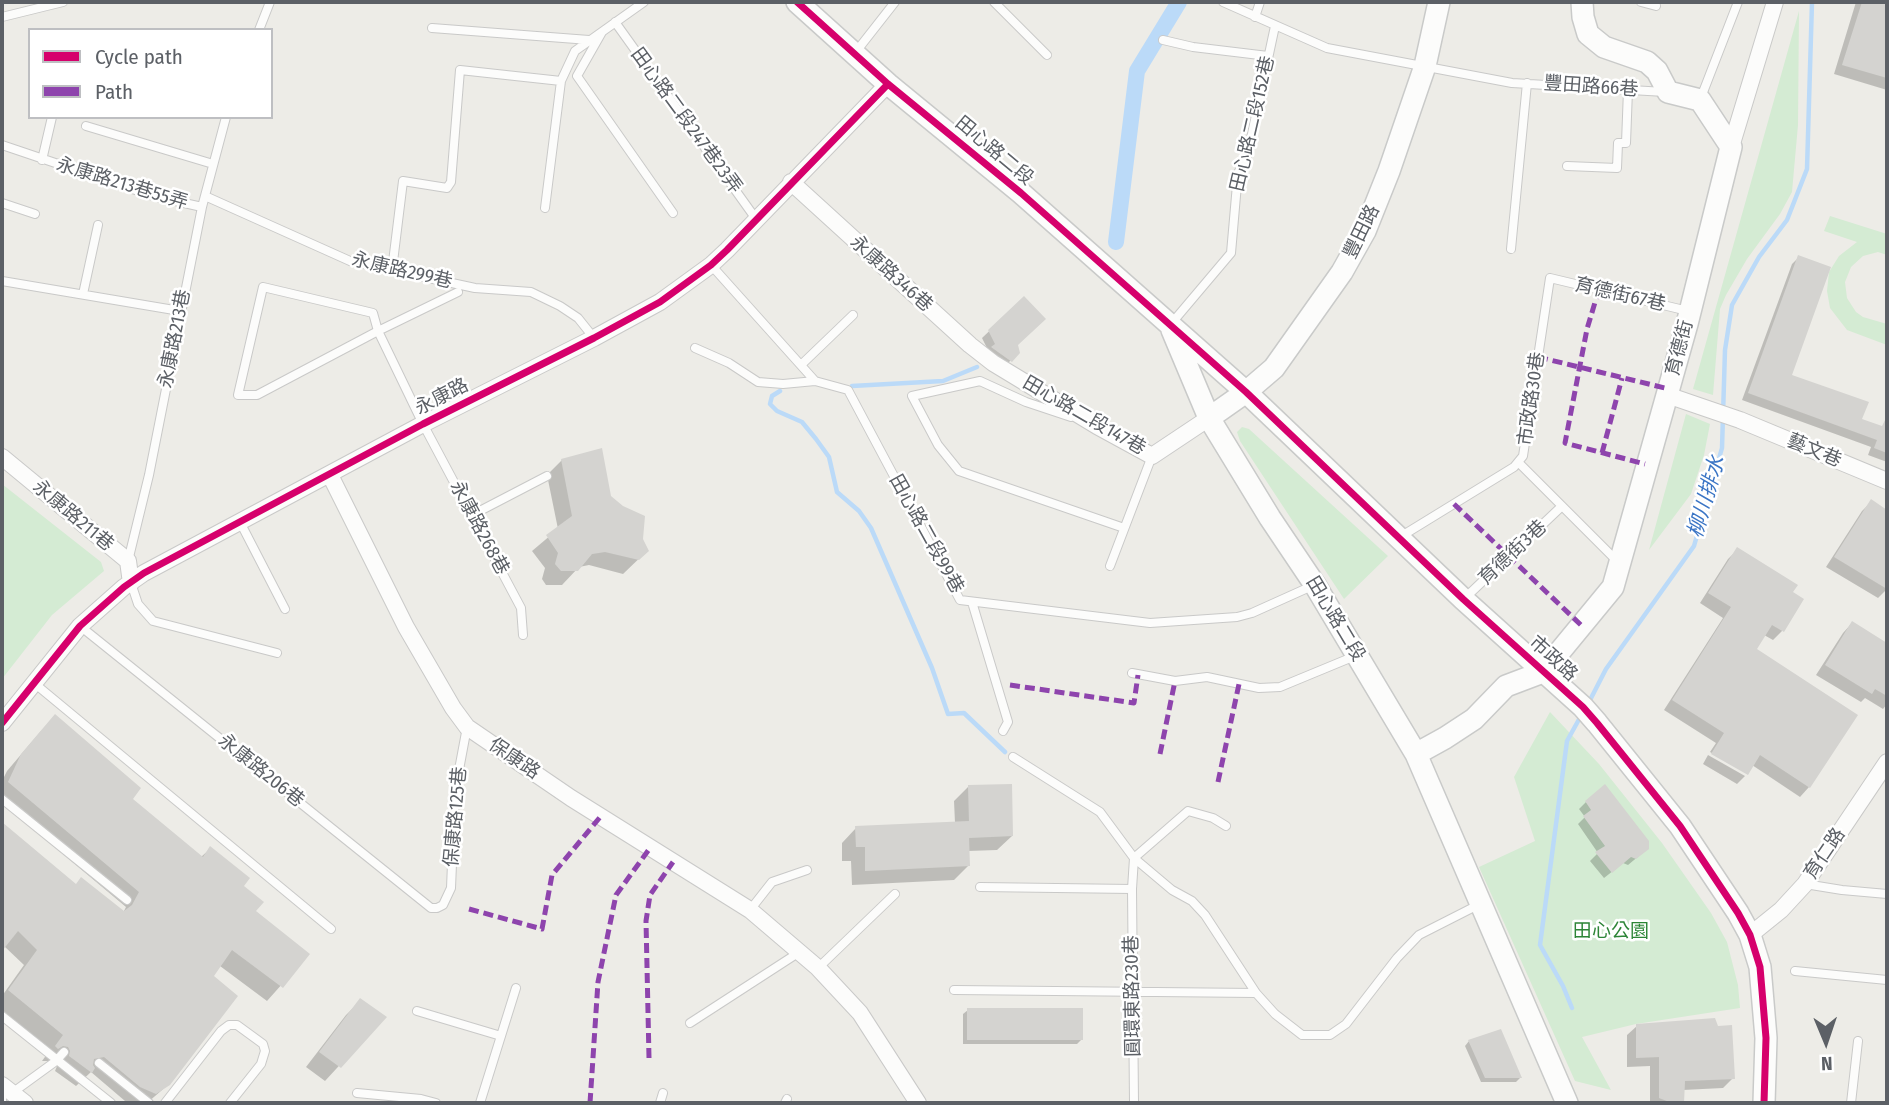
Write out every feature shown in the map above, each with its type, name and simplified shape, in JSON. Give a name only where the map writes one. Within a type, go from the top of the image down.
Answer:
[{"type":"street","name":"田心路二段","points":[[797,2],[888,84],[1021,193],[1170,325],[1209,418],[1315,585],[1416,754],[1567,1103]]},
{"type":"street","name":"豐田路","points":[[1209,418],[1274,368],[1342,272],[1365,231],[1390,171],[1425,66],[1439,2]]},
{"type":"street","points":[[1582,2],[1588,34],[1604,47],[1647,62],[1657,71],[1668,92]]},
{"type":"street","name":"育德街","points":[[1544,672],[1613,587],[1621,565],[1731,148],[1775,2]]},
{"type":"street","name":"永康路","points":[[2,723],[7,704],[34,683],[80,626],[144,573],[423,424],[594,338],[660,302],[712,265],[888,84]]},
{"type":"street","name":"豐田路66巷","points":[[1668,92],[1700,100]]},
{"type":"street","points":[[1700,100],[1731,148]]},
{"type":"street","name":"永康路346巷","points":[[791,182],[917,298],[993,363]]},
{"type":"street","name":"市政路","points":[[1170,325],[1246,392],[1463,599],[1590,715],[1680,826],[1738,913],[1757,953],[1766,1038],[1764,1103]]},
{"type":"street","name":"田心路二段147巷","points":[[993,363],[1152,456],[1209,418]]},
{"type":"street","name":"藝文巷","points":[[1667,395],[1740,420],[1887,481]]},
{"type":"street","name":"永康路211巷","points":[[2,457],[128,561],[131,583]]},
{"type":"street","name":"保康路","points":[[330,475],[406,627],[467,727],[571,797],[750,910],[818,968],[859,1013],[914,1101]]},
{"type":"street","points":[[1416,754],[1474,719],[1506,686],[1544,672]]},
{"type":"street","name":"育仁路","points":[[1750,935],[1781,910],[1805,884],[1887,762]]},
{"type":"lane","points":[[2,17],[63,2]]},
{"type":"lane","points":[[260,28],[270,2]]},
{"type":"lane","points":[[545,208],[561,81],[575,51],[644,2]]},
{"type":"lane","points":[[855,52],[895,2]]},
{"type":"lane","points":[[994,2],[1047,55]]},
{"type":"lane","name":"豐田路66巷","points":[[1223,2],[1327,48],[1512,83],[1668,92]]},
{"type":"lane","points":[[1255,17],[1260,2]]},
{"type":"lane","points":[[1641,2],[1656,6]]},
{"type":"lane","points":[[1700,100],[1738,2]]},
{"type":"lane","name":"田心路二段247巷23弄","points":[[615,22],[756,219]]},
{"type":"lane","name":"田心路二段152巷","points":[[1170,325],[1231,253],[1238,173],[1247,156],[1275,26]]},
{"type":"lane","points":[[432,28],[589,40]]},
{"type":"lane","points":[[603,30],[577,76],[673,213]]},
{"type":"lane","points":[[1163,40],[1193,47],[1268,56]]},
{"type":"lane","points":[[392,270],[403,181],[447,187],[451,181],[460,70],[561,81]]},
{"type":"lane","points":[[1511,249],[1527,83]]},
{"type":"lane","points":[[1567,166],[1617,168],[1619,143],[1626,143],[1628,90]]},
{"type":"lane","name":"永康路213巷55弄","points":[[42,160],[52,119]]},
{"type":"lane","name":"永康路213巷","points":[[128,561],[149,475],[202,208],[225,119]]},
{"type":"lane","points":[[86,126],[213,164]]},
{"type":"lane","name":"永康路213巷55弄","points":[[2,145],[153,196],[202,208]]},
{"type":"lane","name":"永康路299巷","points":[[205,197],[350,261],[475,288],[531,292],[561,306],[578,318],[594,338]]},
{"type":"lane","points":[[2,203],[35,214]]},
{"type":"lane","points":[[83,294],[98,225]]},
{"type":"lane","name":"田心路二段99巷","points":[[712,265],[816,380],[848,390],[960,600],[1150,623],[1237,617],[1315,585]]},
{"type":"lane","name":"育德街67巷","points":[[1550,278],[1690,311]]},
{"type":"lane","name":"市政路30巷","points":[[1400,537],[1514,467],[1523,456],[1550,278]]},
{"type":"lane","points":[[2,281],[180,312]]},
{"type":"lane","name":"永康路268巷","points":[[378,331],[257,395],[238,395],[263,287],[373,313],[378,331],[423,424],[521,608],[523,635]]},
{"type":"lane","points":[[378,331],[458,292]]},
{"type":"lane","points":[[802,364],[853,315]]},
{"type":"lane","points":[[695,348],[729,363],[758,382],[783,384],[816,380]]},
{"type":"lane","points":[[1097,426],[1026,402],[980,381],[912,396],[938,445],[959,471],[1124,528]]},
{"type":"lane","points":[[1110,566],[1152,456]]},
{"type":"lane","points":[[1518,463],[1621,565]]},
{"type":"lane","points":[[472,515],[547,476]]},
{"type":"lane","name":"育德街3巷","points":[[1463,599],[1562,506]]},
{"type":"lane","points":[[240,522],[285,609]]},
{"type":"lane","points":[[131,583],[138,604],[153,621],[277,653]]},
{"type":"lane","points":[[972,601],[1008,722],[1003,731]]},
{"type":"lane","name":"永康路206巷","points":[[80,626],[431,908],[443,905]]},
{"type":"lane","points":[[1132,673],[1175,681],[1207,677],[1259,688],[1279,687],[1357,655]]},
{"type":"lane","points":[[34,683],[331,929]]},
{"type":"lane","name":"保康路125巷","points":[[443,905],[451,888],[455,791],[467,727]]},
{"type":"lane","points":[[1013,757],[1100,812],[1134,858],[1172,890],[1192,901],[1205,915],[1256,993],[1275,1014],[1302,1035],[1330,1035],[1346,1024],[1397,958],[1419,935],[1480,904]]},
{"type":"lane","points":[[2,799],[127,900]]},
{"type":"lane","points":[[1134,858],[1188,811],[1213,818],[1226,826]]},
{"type":"lane","name":"圓環東路230巷","points":[[1134,858],[1134,1103]]},
{"type":"lane","points":[[750,910],[772,881],[807,870]]},
{"type":"lane","points":[[1805,884],[1887,894]]},
{"type":"lane","points":[[979,887],[1132,889]]},
{"type":"lane","points":[[818,968],[895,894]]},
{"type":"lane","points":[[690,1023],[798,953]]},
{"type":"lane","points":[[1795,971],[1887,980]]},
{"type":"lane","points":[[480,1103],[516,988]]},
{"type":"lane","points":[[954,989],[1256,993]]},
{"type":"lane","points":[[417,1011],[501,1036]]},
{"type":"lane","points":[[2,1016],[111,1103]]},
{"type":"lane","points":[[165,1103],[221,1031],[237,1025],[263,1044],[265,1051],[261,1063],[230,1103]]},
{"type":"lane","points":[[1850,1103],[1858,1041]]},
{"type":"lane","points":[[10,1096],[64,1052]]},
{"type":"lane","points":[[99,1063],[149,1103]]},
{"type":"lane","points":[[357,1093],[436,1103]]},
{"type":"lane","points":[[660,1103],[663,1093]]},
{"type":"green space","points":[[1799,11],[1798,125],[1792,192],[1780,214],[1747,259],[1720,309],[1713,395],[1693,389]]},
{"type":"green space","points":[[1830,216],[1887,234],[1887,255],[1878,252],[1863,256],[1851,267],[1845,282],[1847,298],[1856,312],[1863,317],[1887,324],[1887,345],[1847,330],[1830,308],[1827,291],[1829,272],[1839,256],[1857,242],[1824,231]]},
{"type":"green space","points":[[1686,414],[1710,424],[1704,455],[1691,494],[1649,550]]},
{"type":"green space","points":[[1242,427],[1249,429],[1388,556],[1344,599],[1240,441],[1237,432]]},
{"type":"green space","points":[[2,484],[101,562],[104,571],[52,615],[2,679]]},
{"type":"green space","name":"田心公園","points":[[1550,712],[1599,764],[1662,843],[1711,913],[1727,942],[1738,985],[1740,1008],[1636,1024],[1582,1037],[1611,1090],[1575,1081],[1479,867],[1535,841],[1514,777]]},
{"type":"building","points":[[1862,2],[1887,2],[1887,78],[1842,65]]},
{"type":"building","points":[[1798,255],[1831,267],[1792,375],[1869,402],[1862,419],[1882,426],[1887,416],[1887,453],[1874,448],[1877,440],[1748,393]]},
{"type":"building","points":[[1024,296],[1046,319],[1018,345],[1020,353],[1012,362],[991,347],[995,344],[988,330]]},
{"type":"building","points":[[602,448],[611,496],[623,506],[645,516],[643,539],[649,551],[639,560],[605,552],[592,554],[578,571],[561,571],[555,564],[558,553],[546,535],[572,516],[561,459]]},
{"type":"building","points":[[1871,499],[1887,510],[1887,589],[1834,557]]},
{"type":"building","points":[[1737,547],[1798,585],[1793,592],[1804,599],[1784,632],[1772,625],[1757,649],[1858,715],[1810,788],[1760,755],[1748,775],[1711,754],[1724,733],[1672,700],[1731,607],[1708,593]]},
{"type":"building","points":[[1852,621],[1887,643],[1887,696],[1875,689],[1872,694],[1825,665]]},
{"type":"building","points":[[55,714],[141,788],[133,799],[203,857],[210,846],[250,878],[244,886],[264,902],[256,911],[310,954],[283,988],[232,950],[214,976],[238,996],[170,1085],[156,1094],[140,1087],[104,1057],[94,1059],[95,1068],[92,1073],[69,1056],[68,1047],[58,1049],[55,1046],[63,1035],[8,990],[37,950],[18,931],[2,951],[2,822],[76,884],[81,877],[124,911],[132,905],[139,892],[8,782],[21,754]]},
{"type":"building","points":[[1012,784],[1013,836],[969,838],[970,866],[865,871],[865,847],[856,847],[855,826],[969,821],[968,785]]},
{"type":"building","points":[[1605,784],[1649,841],[1649,849],[1636,859],[1631,857],[1612,873],[1595,852],[1605,846],[1583,816],[1591,810],[1585,801]]},
{"type":"building","points":[[360,998],[387,1017],[341,1068],[319,1052]]},
{"type":"building","points":[[967,1008],[1083,1008],[1083,1040],[967,1040]]},
{"type":"building","points":[[1715,1018],[1718,1026],[1732,1025],[1735,1079],[1685,1081],[1684,1103],[1672,1103],[1659,1098],[1659,1057],[1636,1058],[1636,1024]]},
{"type":"building","points":[[1501,1029],[1522,1078],[1485,1078],[1468,1040]]},
{"type":"waterway","points":[[1116,242],[1137,71],[1179,2]]},
{"type":"waterway","name":"柳川排水","points":[[1588,704],[1606,669],[1694,546],[1722,448],[1725,350],[1732,305],[1759,257],[1787,220],[1807,169],[1812,2]]},
{"type":"waterway","points":[[852,386],[943,381],[977,367]]},
{"type":"waterway","points":[[780,391],[772,396],[770,404],[777,411],[802,422],[816,439],[829,457],[837,492],[859,511],[871,528],[932,668],[948,714],[964,713],[1005,752]]},
{"type":"waterway","name":"柳川排水","points":[[1572,1008],[1540,945],[1567,741],[1582,714]]},
{"type":"marked path","points":[[1599,289],[1587,329],[1565,443],[1645,464]]},
{"type":"marked path","points":[[1538,357],[1669,389]]},
{"type":"marked path","points":[[1602,453],[1622,378]]},
{"type":"marked path","points":[[1454,504],[1582,626]]},
{"type":"marked path","points":[[1010,685],[1134,703],[1138,675]]},
{"type":"marked path","points":[[1160,754],[1175,681]]},
{"type":"marked path","points":[[1218,782],[1239,684]]},
{"type":"marked path","points":[[469,909],[542,929],[552,875],[601,816]]},
{"type":"marked path","points":[[590,1103],[598,982],[616,895],[650,848]]},
{"type":"marked path","points":[[649,1058],[646,921],[650,895],[673,862]]},
{"type":"cycle path","points":[[797,2],[888,84],[1021,193],[1246,392],[1463,599],[1583,707],[1680,826],[1750,935],[1760,967],[1766,1038],[1764,1103]]},
{"type":"cycle path","points":[[2,723],[80,626],[144,573],[423,424],[660,302],[727,250],[888,84]]}]
